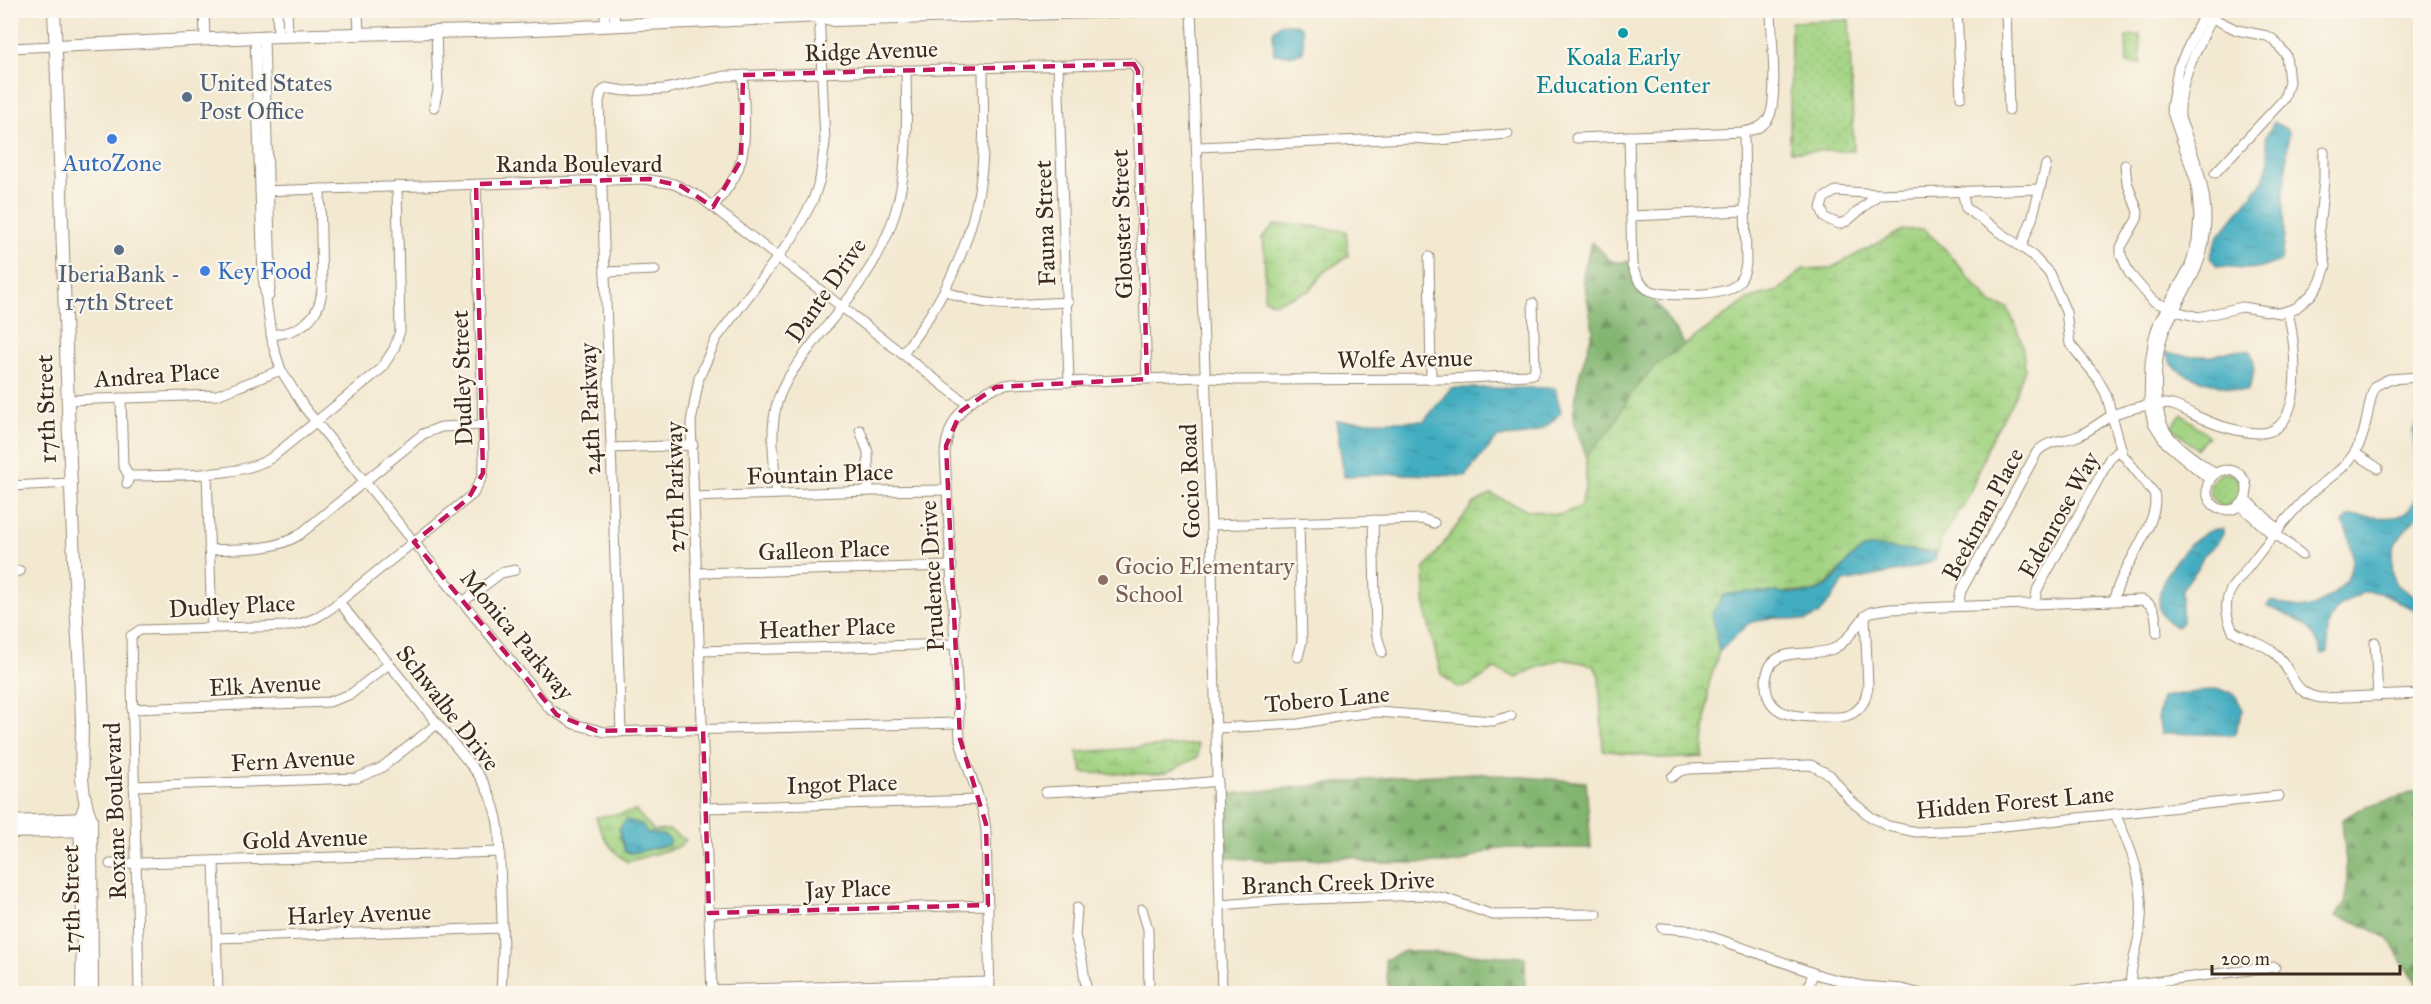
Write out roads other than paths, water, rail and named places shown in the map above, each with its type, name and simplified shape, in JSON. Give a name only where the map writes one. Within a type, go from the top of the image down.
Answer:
[{"type":"main road","name":"17th Street","points":[[54,10],[70,483],[92,993]]},
{"type":"main road","points":[[56,46],[610,25],[820,13],[833,10]]},
{"type":"main road","points":[[820,13],[834,20],[1150,10]]},
{"type":"main road","points":[[10,822],[86,824]]},
{"type":"main road","name":"17th Street","points":[[82,993],[86,824]]},
{"type":"main road","points":[[10,832],[86,824]]},
{"type":"street","points":[[204,10],[205,40]]},
{"type":"street","points":[[277,10],[283,36]]},
{"type":"street","points":[[283,36],[287,10]]},
{"type":"street","points":[[358,10],[359,36]]},
{"type":"street","points":[[605,10],[610,25]]},
{"type":"street","points":[[610,25],[614,10]]},
{"type":"street","name":"Gocio Road","points":[[1191,10],[1207,379],[1222,993]]},
{"type":"street","points":[[1576,138],[1755,130],[1762,125],[1772,111],[1771,10]]},
{"type":"street","points":[[1957,10],[1961,97]]},
{"type":"street","points":[[2006,10],[2009,110]]},
{"type":"street","name":"27th Parkway","points":[[712,992],[691,422],[694,400],[708,355],[726,323],[804,220],[820,179],[825,142],[820,13]]},
{"type":"street","points":[[2212,476],[2169,441],[2152,423],[2151,349],[2159,322],[2171,308],[2190,266],[2198,228],[2199,201],[2196,182],[2185,142],[2172,117],[2178,68],[2209,14],[2237,30],[2271,38],[2284,51],[2288,62],[2289,88],[2284,99],[2215,173]]},
{"type":"street","points":[[434,107],[438,89],[436,32]]},
{"type":"street","name":"Monica Parkway","points":[[259,38],[267,307],[271,335],[281,370],[295,396],[543,701],[557,715],[582,728],[605,732],[958,723]]},
{"type":"street","points":[[10,48],[56,46]]},
{"type":"street","name":"Ridge Avenue","points":[[606,88],[625,91],[665,89],[717,77],[822,72],[1130,62],[1137,68]]},
{"type":"street","name":"Fauna Street","points":[[1058,65],[1069,381]]},
{"type":"street","points":[[902,354],[924,326],[946,291],[967,243],[980,190],[983,142],[983,67]]},
{"type":"street","name":"Glouster Street","points":[[1137,68],[1147,380]]},
{"type":"street","name":"Dante Drive","points":[[776,494],[773,430],[781,392],[792,370],[842,307],[877,257],[900,198],[907,144],[906,70]]},
{"type":"street","points":[[713,207],[732,181],[741,160],[744,139],[743,75]]},
{"type":"street","name":"24th Parkway","points":[[606,88],[601,93],[599,102],[621,732]]},
{"type":"street","points":[[1629,136],[1632,266],[1635,275],[1648,289],[1668,295],[1719,292],[1735,286],[1741,280],[1746,263],[1744,132]]},
{"type":"street","points":[[1198,147],[1410,138],[1438,140],[1508,134]]},
{"type":"street","points":[[2124,165],[2127,182],[2138,212],[2137,219],[2121,247],[2121,255],[2129,273],[2152,301],[2199,317],[2242,307],[2273,313],[2288,312],[2312,295],[2320,283],[2326,266],[2319,230],[2324,152]]},
{"type":"street","points":[[2021,247],[2028,233],[2046,165]]},
{"type":"street","name":"Randa Boulevard","points":[[264,191],[644,178],[663,181],[688,189],[713,207],[967,404]]},
{"type":"street","name":"Dudley Street","points":[[414,542],[468,499],[477,487],[484,467],[476,184]]},
{"type":"street","points":[[121,398],[123,465],[128,480],[238,471],[258,465],[316,422],[381,369],[397,342],[400,320],[398,186]]},
{"type":"street","points":[[271,335],[289,333],[302,327],[314,316],[320,303],[322,289],[320,189]]},
{"type":"street","points":[[1879,194],[1843,223],[1829,222],[1823,213],[1822,203],[1832,192],[1879,194],[2040,189]]},
{"type":"street","points":[[1962,191],[1966,208],[2040,263],[2055,284],[2066,312],[2070,344],[2102,386],[2120,448],[2129,464],[2150,487],[2156,500],[2156,507],[2118,583],[2114,600]]},
{"type":"street","points":[[1631,216],[1745,211]]},
{"type":"street","points":[[1429,257],[1431,378]]},
{"type":"street","points":[[605,272],[655,270]]},
{"type":"street","points":[[946,291],[973,302],[990,304],[1068,302]]},
{"type":"street","name":"Wolfe Avenue","points":[[1207,379],[1431,378],[1533,374],[1535,369],[1533,303]]},
{"type":"street","name":"Beekman Place","points":[[1958,606],[1961,591],[2037,452],[2044,445],[2055,440],[2081,435],[2111,416],[2153,405],[2172,405],[2215,424],[2261,433],[2273,430],[2284,421],[2293,400],[2294,336],[2288,312]]},
{"type":"street","name":"Andrea Place","points":[[67,400],[218,395],[281,370]]},
{"type":"street","points":[[2421,377],[2389,379],[2375,386],[2369,403],[2364,435],[2355,453],[2342,468],[2308,496],[2229,592],[2226,613],[2230,635],[2273,652],[2300,690],[2322,698],[2421,694]]},
{"type":"street","name":"Prudence Drive","points":[[990,993],[986,831],[979,800],[964,758],[958,723],[945,453],[947,440],[954,421],[967,404],[979,395],[1001,386],[1069,381],[1207,379]]},
{"type":"street","points":[[209,550],[267,548],[285,542],[430,430],[441,427],[483,425]]},
{"type":"street","points":[[860,430],[868,452],[869,491]]},
{"type":"street","points":[[611,448],[693,445]]},
{"type":"street","name":"Edenrose Way","points":[[2035,603],[2037,590],[2110,458],[2120,448]]},
{"type":"street","points":[[2355,453],[2378,468]]},
{"type":"street","points":[[2212,476],[2227,470],[2240,475],[2246,486],[2243,502]]},
{"type":"street","points":[[207,473],[212,628]]},
{"type":"street","points":[[2212,476],[2207,494],[2215,507],[2225,510],[2243,502]]},
{"type":"street","points":[[10,486],[70,483]]},
{"type":"street","name":"Fountain Place","points":[[694,497],[947,490]]},
{"type":"street","points":[[2243,502],[2302,555]]},
{"type":"street","points":[[1211,525],[1423,519],[1434,523]]},
{"type":"street","points":[[1372,520],[1376,632],[1382,652]]},
{"type":"street","points":[[1298,657],[1302,641],[1299,522]]},
{"type":"street","name":"Dudley Place","points":[[133,633],[140,630],[299,624],[322,615],[414,542]]},
{"type":"street","name":"Galleon Place","points":[[697,573],[952,566]]},
{"type":"street","points":[[463,602],[501,573],[515,570]]},
{"type":"street","points":[[1865,616],[1868,687],[1866,697],[1856,711],[1839,717],[1797,717],[1780,712],[1772,705],[1768,696],[1767,674],[1778,658],[1797,652],[1830,650],[1838,646],[1865,616],[1880,610],[2114,600],[2147,601],[2154,609],[2157,633]]},
{"type":"street","name":"Schwalbe Drive","points":[[339,602],[478,774],[488,791],[498,819],[502,928],[501,993]]},
{"type":"street","name":"Roxane Boulevard","points":[[133,633],[129,640],[139,989]]},
{"type":"street","points":[[2375,642],[2378,696]]},
{"type":"street","name":"Heather Place","points":[[700,651],[955,644]]},
{"type":"street","name":"Elk Avenue","points":[[132,709],[329,702],[351,694],[389,664]]},
{"type":"street","points":[[2292,698],[2300,690]]},
{"type":"street","name":"Tobero Lane","points":[[1217,728],[1298,724],[1378,712],[1482,721],[1502,720],[1511,716]]},
{"type":"street","name":"Fern Avenue","points":[[134,786],[357,778],[381,768],[437,724]]},
{"type":"street","name":"Hidden Forest Lane","points":[[1672,777],[1680,771],[1689,769],[1811,765],[1830,775],[1850,800],[1871,818],[1888,826],[1916,832],[1968,830],[2279,796]]},
{"type":"street","points":[[1046,792],[1218,781]]},
{"type":"street","name":"Ingot Place","points":[[705,808],[979,800]]},
{"type":"street","points":[[2115,814],[2135,859],[2142,892],[2140,929],[2130,989]]},
{"type":"street","name":"Gold Avenue","points":[[110,864],[500,852]]},
{"type":"street","points":[[214,861],[218,993]]},
{"type":"street","name":"Branch Creek Drive","points":[[1221,905],[1281,900],[1424,895],[1444,898],[1493,915],[1597,914]]},
{"type":"street","name":"Jay Place","points":[[709,913],[988,905]]},
{"type":"street","points":[[1077,908],[1075,936],[1082,960],[1087,993]]},
{"type":"street","points":[[1142,909],[1148,929],[1149,993]]},
{"type":"street","points":[[1662,927],[1704,934],[1813,974],[1846,982],[1923,993]]},
{"type":"street","name":"Harley Avenue","points":[[217,938],[502,928]]},
{"type":"street","points":[[2050,993],[2130,989],[2276,967]]},
{"type":"street","points":[[1806,993],[1813,974]]},
{"type":"street","points":[[712,992],[990,982]]},
{"type":"water","points":[[1280,24],[1296,24],[1301,27],[1304,46],[1302,53],[1274,54],[1273,31]]},
{"type":"water","points":[[2274,122],[2289,131],[2281,261],[2258,269],[2217,266],[2210,257],[2218,237],[2263,181],[2269,161],[2266,137]]},
{"type":"water","points":[[2234,350],[2250,351],[2252,356],[2254,371],[2247,391],[2196,379],[2177,369],[2165,352],[2186,356],[2212,356]]},
{"type":"water","points":[[1451,388],[1555,388],[1561,412],[1547,426],[1533,433],[1498,437],[1465,476],[1404,474],[1344,476],[1336,421],[1424,421]]},
{"type":"water","points":[[2420,419],[2420,516],[2398,540],[2394,547],[2392,563],[2396,585],[2420,600],[2420,645],[2415,611],[2385,595],[2367,592],[2345,602],[2338,608],[2328,627],[2328,652],[2322,654],[2313,634],[2301,622],[2267,606],[2270,601],[2298,608],[2308,607],[2335,593],[2343,585],[2351,567],[2352,557],[2351,546],[2343,523],[2349,516],[2384,518],[2406,513],[2416,494],[2417,467],[2413,430]]},
{"type":"water","points":[[2215,529],[2223,529],[2223,534],[2203,556],[2198,568],[2182,589],[2182,622],[2177,627],[2164,617],[2159,604],[2161,589],[2177,558],[2203,535]]},
{"type":"water","points":[[1871,546],[1937,553],[1935,560],[1909,569],[1844,582],[1819,615],[1805,621],[1774,617],[1749,623],[1719,652],[1712,613],[1724,595],[1744,592],[1797,593],[1820,590],[1834,579],[1849,560]]},
{"type":"water","points":[[2216,689],[2235,694],[2243,710],[2234,735],[2161,733],[2158,716],[2162,697]]},
{"type":"water","points":[[626,820],[641,824],[648,833],[663,835],[670,840],[668,845],[633,853],[625,852],[619,829]]},
{"type":"place","name":"Koala Early Education Center","points":[[1623,33]]},
{"type":"place","name":"United States Post Office","points":[[187,97]]},
{"type":"place","name":"AutoZone","points":[[112,139]]},
{"type":"place","name":"IberiaBank - 17th Street","points":[[119,250]]},
{"type":"place","name":"Key Food","points":[[205,271]]},
{"type":"place","name":"Gocio Elementary School","points":[[1103,580]]}]
